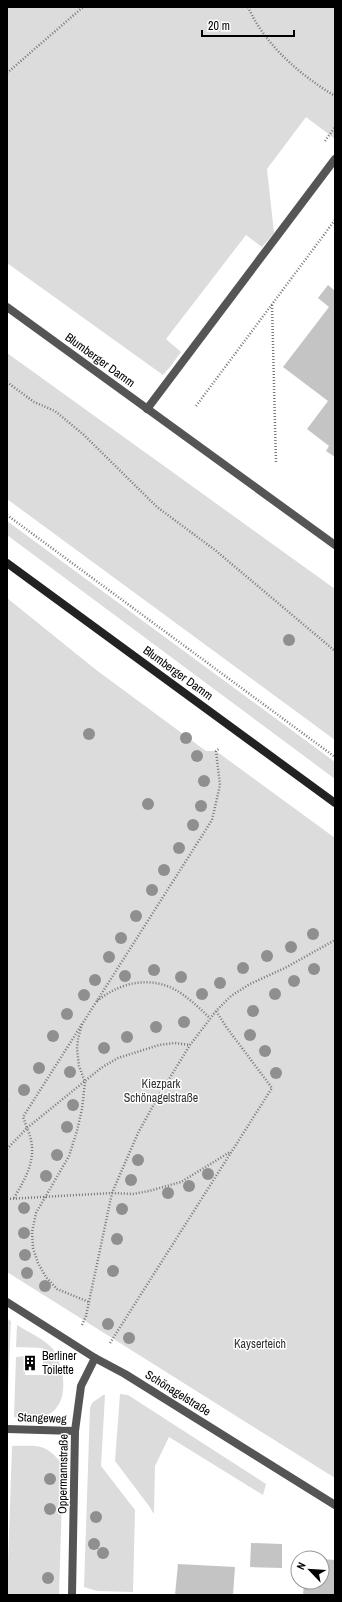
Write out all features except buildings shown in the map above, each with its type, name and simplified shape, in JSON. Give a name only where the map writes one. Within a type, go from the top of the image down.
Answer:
[{"type":"main road","name":"Blumberger Damm","points":[[7,563],[335,803]]},
{"type":"street","points":[[147,409],[335,159]]},
{"type":"street","name":"Blumberger Damm","points":[[7,307],[335,545]]},
{"type":"street","name":"Schönagelstraße","points":[[7,1302],[95,1358],[125,1374],[335,1505]]},
{"type":"street","name":"Oppermannstraße","points":[[72,1595],[75,1431],[81,1386],[95,1358]]},
{"type":"street","name":"Stangeweg","points":[[7,1429],[75,1431]]},
{"type":"path","points":[[7,73],[83,7]]},
{"type":"path","points":[[248,7],[254,20],[283,57],[316,85],[335,96]]},
{"type":"path","points":[[196,406],[335,220]]},
{"type":"path","points":[[272,304],[276,464]]},
{"type":"path","points":[[7,382],[34,402],[55,411],[84,435],[157,507],[215,550],[335,651]]},
{"type":"path","points":[[7,515],[335,757]]},
{"type":"path","points":[[14,1198],[26,1177],[31,1164],[32,1155],[31,1137],[23,1117],[212,820],[220,785],[216,751],[220,748]]},
{"type":"path","points":[[82,1325],[86,1316],[112,1193],[138,1133],[154,1103],[190,1045],[210,1018],[231,996],[250,984],[285,968],[335,940]]},
{"type":"path","points":[[95,1003],[105,995],[118,988],[146,982],[161,984],[172,988],[183,995],[210,1018]]},
{"type":"path","points":[[110,1343],[272,1088],[216,1011]]},
{"type":"path","points":[[83,1021],[77,1049],[79,1066],[85,1082],[82,1109],[69,1156],[36,1213],[32,1232],[33,1248],[38,1263],[46,1277],[57,1289],[89,1302]]},
{"type":"path","points":[[7,1149],[27,1128],[101,1068],[118,1058],[159,1045],[175,1043],[190,1045]]},
{"type":"path","points":[[7,1199],[112,1193],[133,1194],[170,1186],[181,1182],[232,1151]]},
{"type":"green space","points":[[7,7],[335,7],[335,139],[306,117],[267,169],[274,233],[262,247],[246,235],[166,339],[181,352],[163,375],[7,263]]},
{"type":"green space","points":[[7,353],[335,589],[335,740],[7,499]]},
{"type":"green space","points":[[7,521],[335,762],[335,779],[7,535]]},
{"type":"green space","name":"Kiezpark Schönagelstraße","points":[[7,598],[95,669],[206,751],[216,751],[335,838],[335,1478],[7,1272]]},
{"type":"green space","points":[[7,1319],[11,1321],[7,1411]]},
{"type":"green space","points":[[17,1325],[53,1349],[58,1358],[62,1372],[63,1394],[61,1401],[53,1412],[36,1419],[14,1417],[16,1357],[25,1356],[25,1375],[43,1375],[43,1348],[16,1347]]},
{"type":"green space","points":[[120,1394],[128,1395],[266,1484],[263,1495],[169,1437],[155,1466],[154,1514],[115,1461]]},
{"type":"green space","points":[[105,1395],[101,1466],[135,1510],[133,1592],[97,1591],[84,1587],[90,1408],[92,1403]]},
{"type":"green space","points":[[12,1446],[41,1447],[51,1453],[63,1465],[59,1595],[7,1595]]},
{"type":"place","name":"Berliner Toilette","points":[[30,1363]]},
{"type":"park label","name":"Kayserteich","points":[[260,1344]]}]
